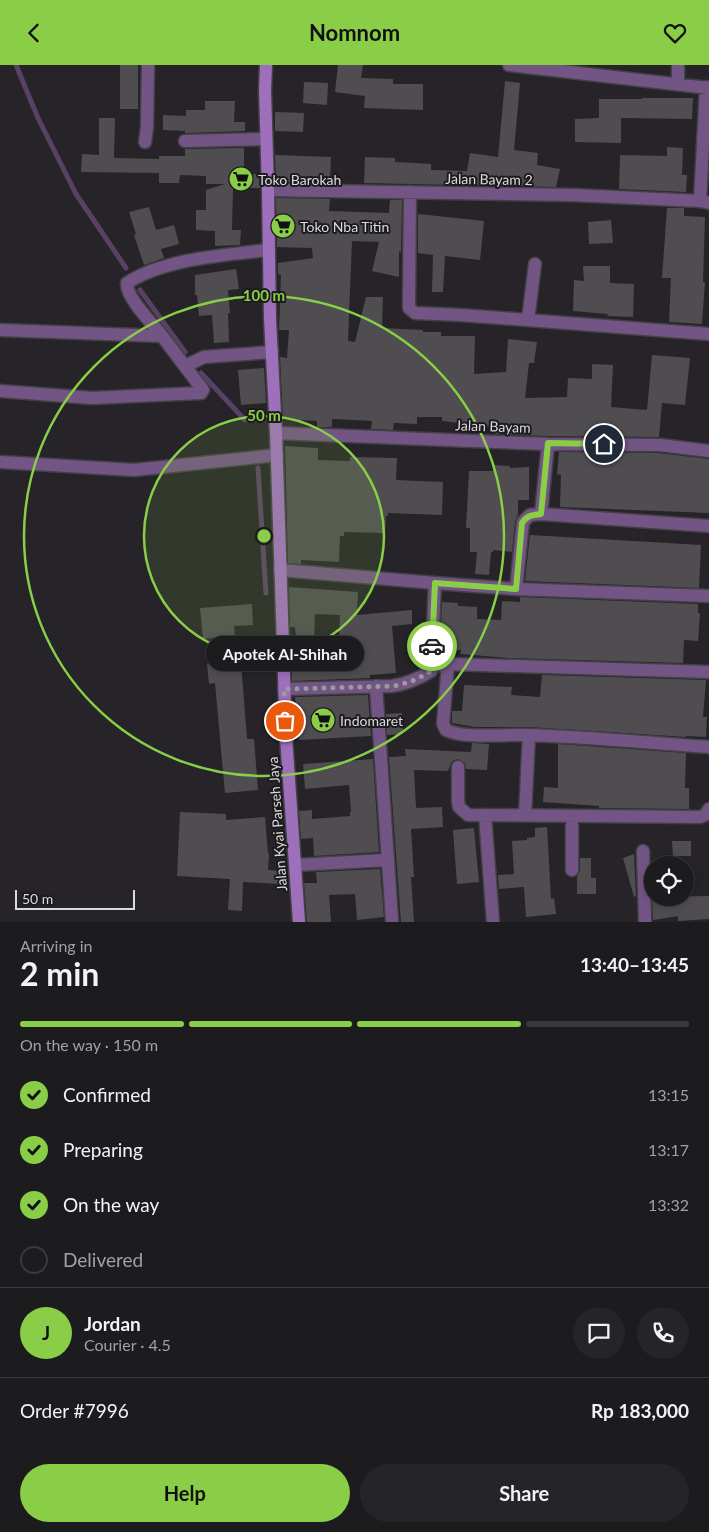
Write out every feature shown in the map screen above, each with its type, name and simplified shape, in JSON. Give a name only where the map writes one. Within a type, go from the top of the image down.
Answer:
[{"type":"main road","name":"Jalan Kyai Parseh Jaya","points":[[266,65],[268,249],[284,689],[300,922]]},
{"type":"street","points":[[145,142],[148,65]]},
{"type":"street","points":[[509,65],[613,71],[707,88],[705,202]]},
{"type":"street","points":[[678,65],[678,83]]},
{"type":"street","points":[[185,141],[266,139]]},
{"type":"street","name":"Jalan Bayam 2","points":[[268,190],[572,195],[705,202]]},
{"type":"street","points":[[410,192],[409,309],[415,313],[709,334]]},
{"type":"street","points":[[0,391],[92,398],[201,393],[203,390],[133,300],[126,289],[127,283],[139,275],[181,262],[268,249]]},
{"type":"street","points":[[528,320],[535,264]]},
{"type":"street","points":[[0,330],[162,336]]},
{"type":"street","points":[[185,366],[204,357],[272,352]]},
{"type":"street","name":"Jalan Bayam","points":[[276,433],[660,445],[709,451]]},
{"type":"street","points":[[541,514],[548,443]]},
{"type":"street","points":[[0,462],[134,470],[276,455]]},
{"type":"street","points":[[516,589],[522,523],[530,515],[541,514],[709,526]]},
{"type":"street","points":[[280,570],[516,589],[709,596]]},
{"type":"street","points":[[431,671],[435,583]]},
{"type":"street","points":[[284,689],[405,684],[448,664],[709,672]]},
{"type":"street","points":[[448,664],[443,724],[450,733],[529,735],[709,747]]},
{"type":"street","points":[[376,686],[392,919]]},
{"type":"street","points":[[525,815],[529,735]]},
{"type":"street","points":[[458,767],[459,807],[468,815],[700,817],[705,815],[709,809]]},
{"type":"street","points":[[485,815],[494,922]]},
{"type":"street","points":[[572,816],[572,870]]},
{"type":"street","points":[[643,851],[645,922]]},
{"type":"street","points":[[296,865],[388,860]]},
{"type":"building","points":[[120,65],[138,65],[138,109],[120,109]]},
{"type":"building","points":[[338,65],[363,65],[361,78],[393,79],[393,84],[423,84],[423,110],[364,108],[365,96],[335,92]]},
{"type":"building","points":[[505,81],[520,83],[514,150],[538,153],[537,165],[560,169],[556,187],[458,183],[458,185],[364,183],[365,157],[395,158],[395,162],[431,164],[431,170],[467,171],[470,153],[498,157]]},
{"type":"building","points":[[304,82],[328,83],[327,105],[303,103]]},
{"type":"building","points":[[693,98],[692,119],[621,118],[621,143],[575,142],[575,119],[599,118],[599,99]]},
{"type":"building","points":[[205,101],[235,101],[234,122],[245,122],[245,131],[185,133],[185,131],[163,130],[163,115],[186,116],[186,110],[205,110]]},
{"type":"building","points":[[275,112],[304,113],[303,132],[275,131]]},
{"type":"building","points":[[99,118],[115,118],[114,158],[159,159],[159,156],[185,156],[185,149],[244,148],[244,174],[259,174],[260,188],[233,188],[232,230],[241,230],[240,245],[215,246],[215,231],[196,230],[196,210],[206,210],[206,190],[225,184],[206,184],[206,176],[180,175],[179,183],[159,183],[159,173],[81,172],[82,154],[99,155]]},
{"type":"building","points":[[667,147],[683,148],[682,175],[687,175],[686,192],[619,189],[620,155],[667,156]]},
{"type":"building","points":[[275,155],[331,157],[330,183],[276,182]]},
{"type":"building","points":[[276,198],[330,199],[329,211],[389,213],[390,200],[402,200],[399,277],[372,271],[379,242],[352,241],[348,341],[355,342],[366,297],[383,297],[382,328],[441,332],[441,336],[475,336],[474,374],[506,372],[508,339],[537,342],[534,363],[529,363],[525,398],[567,397],[568,378],[592,379],[592,364],[613,365],[611,407],[647,410],[652,355],[690,358],[685,405],[662,403],[659,437],[495,434],[495,427],[442,421],[442,417],[417,417],[417,424],[394,423],[393,430],[371,429],[372,421],[332,419],[332,427],[317,427],[317,421],[283,419],[280,357],[287,358],[289,330],[279,330],[281,275],[278,274],[278,263],[313,258],[312,248],[277,247]]},
{"type":"building","points":[[149,207],[156,230],[174,225],[179,244],[161,249],[164,258],[144,265],[129,212]]},
{"type":"building","points":[[667,208],[684,208],[684,216],[705,217],[703,282],[705,282],[702,324],[669,322],[671,278],[662,278]]},
{"type":"building","points":[[418,214],[484,221],[480,260],[445,256],[443,292],[432,292],[433,255],[418,253]]},
{"type":"building","points":[[611,220],[613,243],[589,244],[588,222]]},
{"type":"building","points":[[583,266],[610,266],[610,283],[634,284],[633,317],[607,316],[608,314],[573,311],[574,280],[584,281]]},
{"type":"building","points":[[236,269],[239,289],[228,290],[230,313],[228,313],[229,342],[214,343],[212,315],[199,316],[197,295],[195,295],[195,275]]},
{"type":"building","points":[[264,368],[266,403],[241,405],[238,370]]},
{"type":"building","points":[[285,446],[318,448],[318,460],[350,461],[350,457],[397,458],[396,480],[443,482],[442,515],[388,513],[388,516],[386,516],[385,533],[344,532],[344,536],[340,536],[339,562],[301,560],[301,564],[288,563]]},
{"type":"building","points":[[559,452],[658,453],[709,459],[709,513],[560,507],[561,475],[557,474]]},
{"type":"building","points":[[493,465],[510,466],[510,468],[529,467],[529,500],[518,500],[518,515],[515,521],[512,552],[493,550],[491,552],[489,575],[475,574],[477,552],[470,552],[470,528],[466,528],[469,471],[493,471]]},
{"type":"building","points":[[530,535],[701,545],[699,588],[525,581]]},
{"type":"building","points":[[289,587],[358,592],[357,615],[412,610],[412,624],[392,626],[396,673],[370,675],[370,678],[292,681],[292,658],[298,657],[295,627],[290,627]],"holes":[[[315,614],[340,615],[339,639],[314,641]]]},
{"type":"building","points":[[520,597],[698,604],[698,613],[700,613],[698,641],[684,640],[683,663],[509,658],[460,654],[461,650],[440,649],[442,602],[458,603],[458,606],[477,607],[477,619],[501,620],[502,601],[520,602]]},
{"type":"building","points":[[252,604],[253,625],[234,626],[235,636],[203,639],[200,608]]},
{"type":"building","points":[[241,662],[247,739],[254,739],[258,790],[225,793],[215,683],[209,684],[207,664]]},
{"type":"building","points":[[542,675],[706,680],[703,717],[707,717],[706,737],[529,727],[475,727],[452,723],[452,711],[462,711],[464,685],[512,687],[511,695],[540,697]]},
{"type":"building","name":"Indomaret","points":[[368,695],[371,736],[299,740],[295,697]]},
{"type":"building","points":[[402,713],[403,734],[387,735],[386,714]]},
{"type":"building","points":[[472,743],[489,744],[487,770],[466,769],[465,763],[458,759],[451,763],[448,771],[414,770],[416,808],[442,807],[443,827],[411,829],[414,877],[411,877],[414,922],[401,922],[389,757],[406,756],[405,749],[471,752]]},
{"type":"building","points":[[558,744],[686,753],[685,788],[689,788],[689,809],[599,808],[599,806],[543,802],[544,787],[558,788]]},
{"type":"building","points":[[373,759],[379,852],[314,856],[313,838],[301,839],[299,811],[312,810],[312,819],[350,816],[349,785],[305,789],[303,764]]},
{"type":"building","points":[[180,812],[226,814],[226,820],[265,817],[269,854],[268,870],[280,871],[279,884],[243,882],[242,911],[228,910],[230,879],[177,876]]},
{"type":"building","points":[[547,827],[551,899],[554,898],[556,914],[526,917],[524,887],[499,889],[498,875],[514,874],[512,841],[527,840],[527,838],[535,837],[535,828]]},
{"type":"building","points":[[474,828],[479,882],[457,884],[453,830]]},
{"type":"building","points":[[672,841],[691,841],[691,856],[673,856]]},
{"type":"building","points":[[634,854],[636,896],[634,897],[623,858]]},
{"type":"building","points":[[580,858],[591,858],[591,878],[596,878],[596,894],[577,894]]},
{"type":"building","points":[[380,869],[384,917],[357,920],[355,894],[329,895],[331,922],[307,922],[304,883],[317,883],[316,872]]},
{"type":"building","points":[[694,896],[709,896],[709,919],[678,921],[678,916],[653,920],[652,906],[694,906]]},
{"type":"waterway","points":[[16,65],[38,118],[76,194],[126,268]]},
{"type":"waterway","points":[[140,290],[185,352]]},
{"type":"waterway","points":[[201,373],[245,420]]},
{"type":"waterway","points":[[258,468],[266,593]]},
{"type":"way so far","points":[[285,721],[284,689],[405,684],[431,671],[432,646]]},
{"type":"place","name":"Toko Barokah","points":[[241,179]]},
{"type":"place","name":"Toko Nba Titin","points":[[283,226]]},
{"type":"place","name":"Indomaret","points":[[323,720]]},
{"type":"place","name":"Apotek Al-Shihah","points":[[285,721]]},
{"type":"route","points":[[432,646],[435,583],[516,589],[522,523],[530,515],[541,514],[548,443],[604,444]]}]
